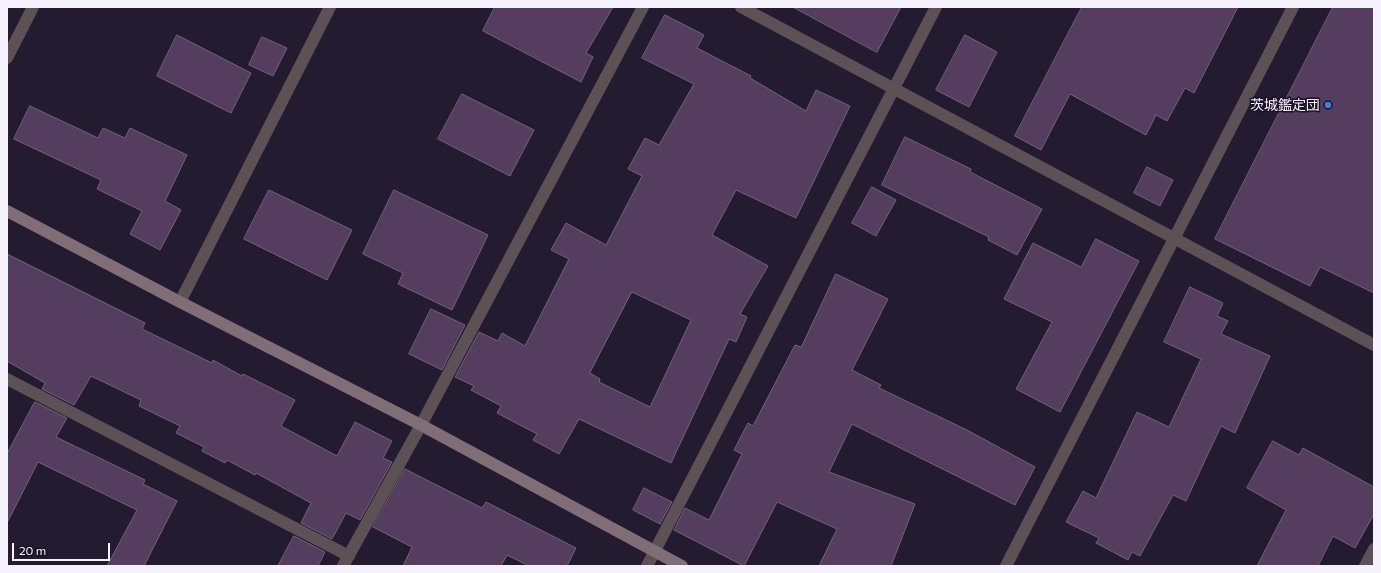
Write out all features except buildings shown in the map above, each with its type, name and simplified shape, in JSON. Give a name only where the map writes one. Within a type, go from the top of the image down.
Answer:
[{"type":"street","points":[[7,58],[33,7]]},
{"type":"street","points":[[180,302],[330,7]]},
{"type":"street","points":[[7,379],[346,561],[422,426],[643,7]]},
{"type":"street","points":[[741,7],[1174,240],[1374,345]]},
{"type":"street","points":[[647,566],[936,7]]},
{"type":"street","points":[[1006,566],[1293,7]]},
{"type":"street","points":[[7,211],[180,302],[422,426],[682,566]]},
{"type":"street","points":[[1365,566],[1374,549]]},
{"type":"place","name":"茨城鑑定団","points":[[1328,105]]}]
